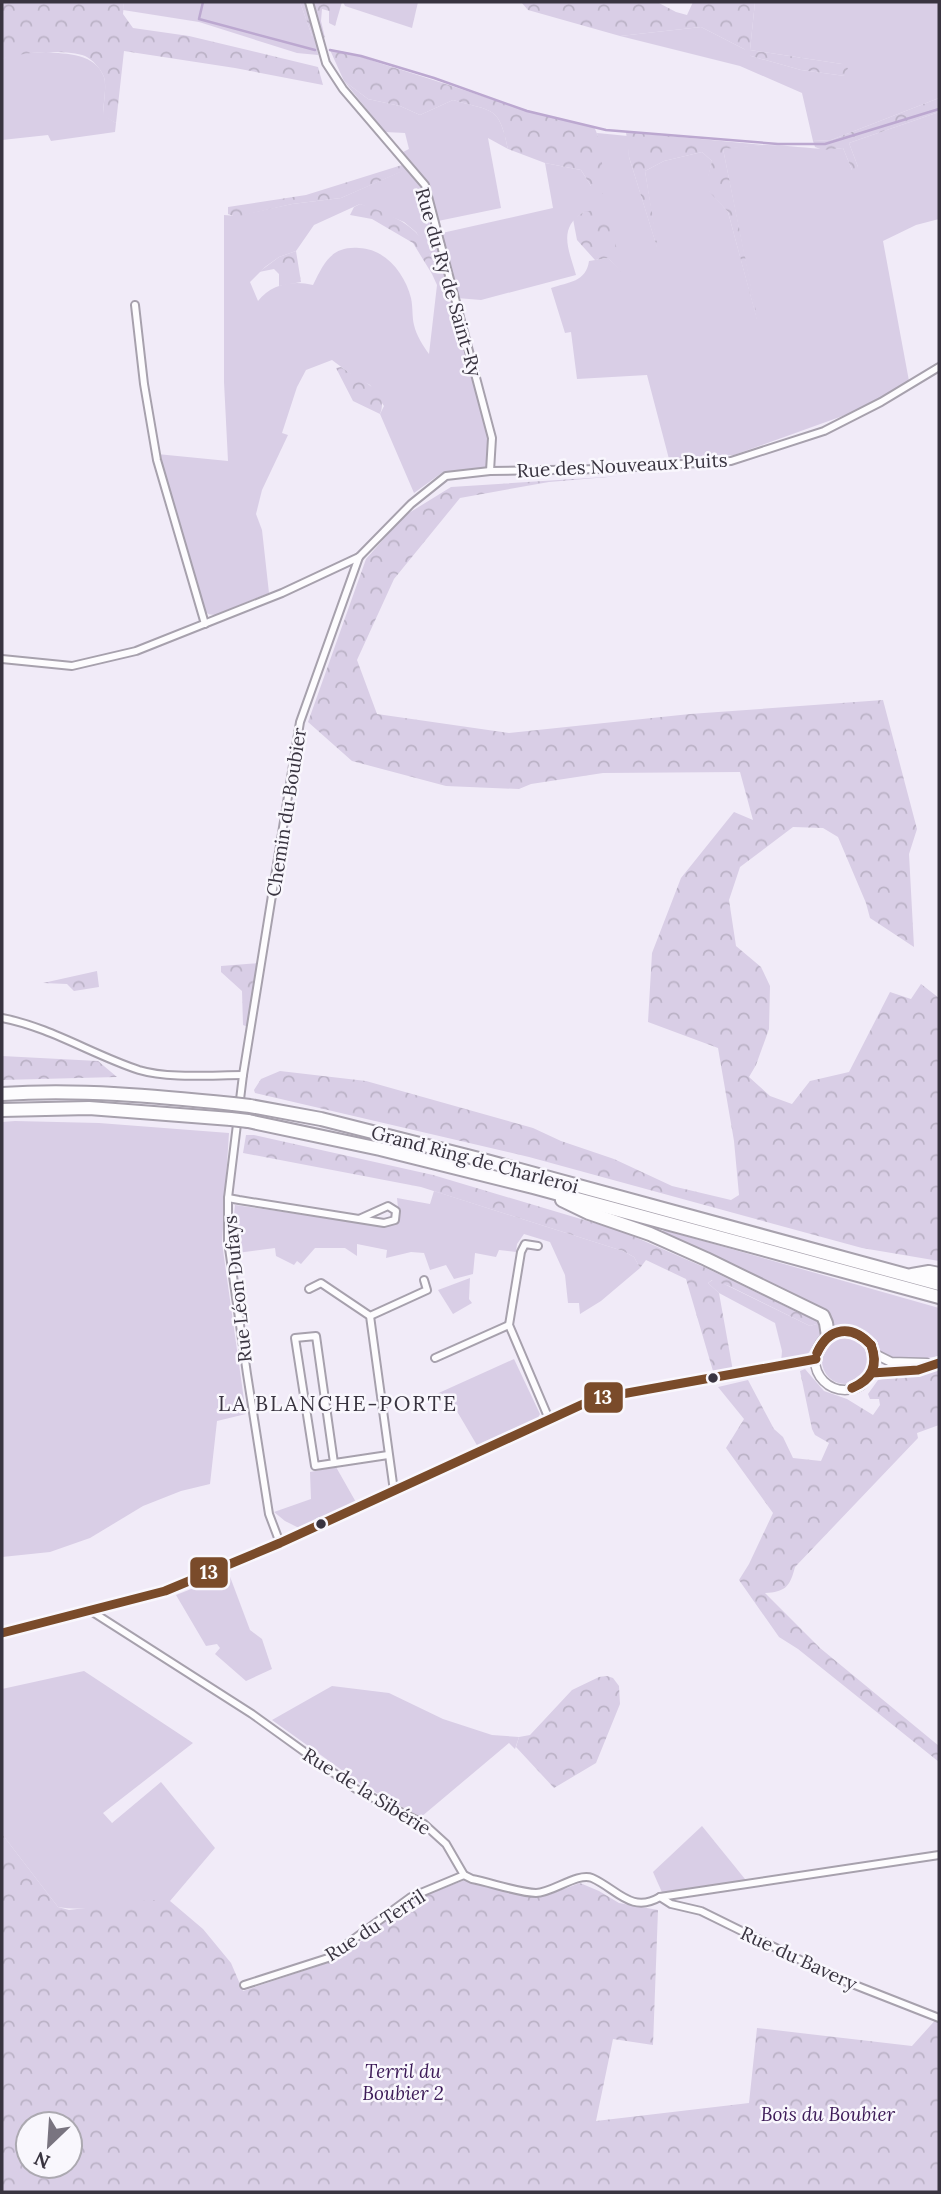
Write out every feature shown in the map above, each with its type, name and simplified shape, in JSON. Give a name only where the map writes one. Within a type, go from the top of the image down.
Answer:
[{"type":"highway","name":"Grand Ring de Charleroi","points":[[2,1094],[90,1093],[150,1096],[250,1106],[321,1119],[446,1150],[939,1284]]},
{"type":"highway","name":"Grand Ring de Charleroi","points":[[2,1110],[89,1108],[248,1121],[380,1149],[533,1187],[939,1297]]},
{"type":"highway","points":[[533,1187],[589,1213],[684,1249],[781,1294],[823,1317],[827,1323],[828,1336]]},
{"type":"highway","points":[[908,1275],[929,1272],[939,1274]]},
{"type":"street","name":"Rue du Ry de Saint-Ry","points":[[309,2],[326,63],[343,89],[425,185],[492,438],[491,471]]},
{"type":"street","points":[[135,305],[144,384],[157,460],[205,624]]},
{"type":"street","name":"Rue des Nouveaux Puits","points":[[359,557],[411,504],[446,476],[491,471],[602,469],[731,461],[824,431],[881,402],[939,367]]},
{"type":"street","points":[[2,659],[72,666],[136,651],[282,593],[359,557]]},
{"type":"street","name":"Chemin du Boubier","points":[[243,1075],[300,722],[359,557]]},
{"type":"street","points":[[2,1018],[91,1049],[141,1071],[243,1075]]},
{"type":"street","name":"Rue Léon Dufays","points":[[243,1075],[228,1198],[228,1241],[268,1514],[280,1543]]},
{"type":"street","points":[[228,1198],[359,1219],[384,1223],[395,1220],[396,1211],[388,1206],[359,1219]]},
{"type":"street","points":[[538,1246],[525,1244],[521,1252],[509,1325],[549,1419]]},
{"type":"street","points":[[370,1316],[427,1290],[424,1280]]},
{"type":"street","points":[[309,1289],[321,1283],[370,1316],[394,1491]]},
{"type":"street","points":[[435,1358],[509,1325]]},
{"type":"street","points":[[841,1331],[856,1332],[868,1341],[874,1354],[872,1373],[859,1387],[849,1390],[829,1385],[817,1369],[816,1359],[820,1345],[828,1336],[841,1331]]},
{"type":"street","points":[[334,1462],[316,1336],[295,1338],[315,1466],[388,1455]]},
{"type":"street","points":[[874,1354],[891,1362],[938,1363]]},
{"type":"street","points":[[2,1633],[165,1591],[280,1543],[594,1399],[816,1359]]},
{"type":"street","points":[[872,1373],[918,1370],[938,1363]]},
{"type":"street","name":"Rue de la Sibérie","points":[[91,1611],[252,1714],[356,1789],[424,1824],[446,1844],[464,1875]]},
{"type":"street","points":[[464,1875],[536,1893],[583,1877],[591,1877],[631,1902],[650,1903],[660,1897],[939,1855]]},
{"type":"street","name":"Rue du Terril","points":[[244,1985],[328,1958],[411,1897],[464,1875]]},
{"type":"street","name":"Rue du Bavery","points":[[660,1897],[671,1904],[701,1911],[837,1978],[939,2018]]},
{"type":"green space","points":[[2,2],[124,2],[123,14],[133,28],[189,36],[318,67],[323,85],[124,51],[116,123],[103,116],[104,77],[88,57],[43,52],[2,59]]},
{"type":"green space","points":[[124,2],[300,2],[312,36],[316,35],[318,55],[297,53],[199,22],[123,10]]},
{"type":"green space","points":[[300,2],[342,2],[335,26],[329,23],[329,11],[322,9],[321,21],[325,38],[321,34],[312,36]]},
{"type":"green space","points":[[343,2],[418,2],[412,28],[345,6]]},
{"type":"green space","points":[[521,2],[657,2],[687,15],[693,2],[755,2],[750,50],[842,64],[848,68],[845,76],[801,70],[746,54],[744,49],[701,27],[620,36],[528,10]]},
{"type":"green space","points":[[755,2],[939,2],[939,98],[831,140],[813,141],[802,93],[740,66],[620,36],[701,27],[744,49],[751,56],[801,70],[845,76],[842,64],[750,50]]},
{"type":"green space","points":[[330,50],[354,54],[517,107],[594,127],[601,151],[603,194],[591,186],[581,170],[545,163],[508,149],[501,124],[492,112],[486,109],[453,100],[420,115],[400,106],[368,99],[344,81]]},
{"type":"green space","points":[[46,52],[80,56],[100,69],[105,81],[103,115],[116,123],[115,132],[51,141],[48,135],[2,140],[2,59],[13,54]]},
{"type":"green space","points":[[344,81],[368,99],[400,106],[420,115],[453,100],[492,112],[501,124],[508,149],[488,138],[501,208],[438,221],[427,183],[403,152],[409,149],[405,133],[385,132]]},
{"type":"green space","points":[[939,98],[939,112],[849,143],[858,167],[856,171],[852,170],[843,148],[823,150],[815,147],[813,141],[831,140]]},
{"type":"green space","points":[[939,112],[939,219],[916,225],[883,241],[909,381],[862,409],[734,455],[669,459],[647,375],[577,379],[571,332],[565,333],[551,288],[580,277],[589,261],[608,258],[620,270],[584,212],[570,225],[568,232],[568,248],[576,275],[481,300],[457,298],[442,233],[553,208],[545,163],[581,170],[591,186],[601,159],[597,133],[628,136],[629,157],[657,247],[645,171],[664,161],[702,152],[712,161],[706,187],[728,212],[757,319],[723,149],[767,145],[843,148],[852,170],[858,167],[849,143]]},
{"type":"green space","points":[[626,132],[765,145],[723,149],[761,335],[728,212],[705,187],[712,161],[702,152],[664,161],[645,171],[659,254],[629,157]]},
{"type":"green space","points":[[402,165],[422,186],[490,439],[487,467],[443,472],[414,493],[380,414],[384,406],[370,385],[332,360],[306,370],[297,387],[282,433],[288,435],[262,490],[256,514],[262,530],[269,593],[215,615],[208,614],[202,605],[157,454],[228,461],[224,382],[224,215],[237,216],[292,204],[341,198],[402,171]],"holes":[[[360,204],[404,222],[416,232],[431,256],[432,274],[437,285],[429,354],[415,329],[411,298],[404,280],[393,264],[369,249],[349,248],[335,253],[325,263],[313,285],[298,283],[276,287],[258,301],[250,282],[279,257],[296,251],[314,225]]]},
{"type":"green space","points":[[402,165],[403,171],[341,198],[292,204],[236,217],[228,214],[228,207],[306,195]]},
{"type":"green space","points":[[360,204],[392,216],[412,229],[426,246],[432,259],[432,274],[413,243],[372,219],[350,215],[354,207]]},
{"type":"green space","points":[[604,208],[613,230],[621,272],[608,258],[595,260],[577,240],[573,219],[584,212]]},
{"type":"green space","points":[[296,251],[301,282],[279,286],[279,274],[274,269],[259,272],[279,257]]},
{"type":"green space","points":[[341,367],[377,392],[381,398],[380,414],[353,401],[336,368]]},
{"type":"green space","points":[[620,476],[549,482],[460,498],[394,579],[357,660],[377,714],[509,733],[690,714],[883,700],[917,829],[909,854],[914,947],[870,918],[838,837],[823,828],[793,827],[740,867],[729,900],[736,946],[761,967],[770,986],[769,1029],[749,1077],[770,1096],[792,1104],[810,1081],[849,1072],[890,992],[911,999],[921,984],[939,998],[939,1261],[862,1248],[529,1157],[255,1093],[254,1090],[261,1079],[280,1071],[366,1081],[533,1128],[561,1141],[614,1159],[672,1186],[731,1200],[739,1195],[734,1141],[718,1048],[648,1022],[652,953],[681,878],[734,812],[753,820],[740,772],[603,773],[531,784],[519,789],[446,786],[352,761],[308,722],[366,559],[404,516],[451,487]]},
{"type":"green space","points":[[258,963],[248,1027],[243,1025],[242,991],[221,972],[221,966]]},
{"type":"green space","points":[[97,971],[99,987],[74,991],[67,984],[43,983]]},
{"type":"green space","points":[[2,1056],[98,1061],[117,1077],[2,1080]]},
{"type":"green space","points":[[2,1122],[99,1123],[229,1133],[222,1243],[246,1414],[217,1421],[210,1484],[181,1491],[143,1506],[90,1538],[50,1552],[2,1557]]},
{"type":"green space","points":[[246,1135],[433,1175],[621,1231],[820,1323],[810,1326],[712,1280],[708,1283],[719,1293],[733,1371],[713,1371],[686,1279],[646,1260],[640,1268],[634,1257],[623,1251],[421,1187],[243,1153]]},
{"type":"green space","points":[[434,1191],[623,1251],[634,1257],[640,1268],[601,1301],[580,1314],[579,1303],[568,1303],[565,1275],[550,1242],[524,1234],[517,1244],[516,1252],[499,1250],[496,1257],[475,1253],[473,1274],[454,1279],[446,1265],[430,1270],[424,1253],[411,1252],[386,1258],[387,1250],[357,1244],[357,1256],[345,1248],[315,1248],[301,1264],[297,1261],[294,1265],[276,1256],[275,1248],[237,1253],[231,1245],[235,1205],[384,1226],[392,1225],[399,1218],[397,1198],[430,1204]]},
{"type":"green space","points":[[664,1230],[939,1308],[939,1356],[910,1361],[884,1357],[874,1341],[860,1330],[848,1326],[830,1326],[660,1235]]},
{"type":"green space","points":[[470,1278],[469,1299],[472,1303],[453,1314],[438,1290]]},
{"type":"green space","points":[[714,1279],[810,1326],[820,1323],[824,1331],[807,1355],[781,1363],[782,1351],[775,1323],[719,1293],[708,1283]]},
{"type":"green space","points":[[845,1338],[861,1345],[868,1361],[861,1377],[845,1384],[829,1377],[822,1361],[829,1345]]},
{"type":"green space","points":[[514,1359],[540,1414],[538,1418],[478,1447],[448,1396],[435,1402],[432,1396]]},
{"type":"green space","points":[[939,1367],[939,1425],[917,1433],[918,1438],[795,1567],[786,1587],[765,1593],[820,1648],[939,1746],[939,1762],[798,1649],[779,1637],[739,1580],[773,1513],[726,1448],[744,1419],[718,1387],[748,1380],[793,1458],[821,1461],[829,1443],[815,1435],[812,1429],[800,1371],[805,1369],[824,1391],[847,1399],[873,1415],[880,1405],[879,1399],[870,1399],[868,1394],[878,1380]]},
{"type":"green space","points":[[336,1467],[357,1504],[299,1528],[274,1512],[311,1499],[310,1472]]},
{"type":"green space","points":[[229,1574],[250,1630],[262,1639],[272,1669],[246,1681],[215,1654],[220,1648],[217,1644],[206,1646],[176,1595]]},
{"type":"green space","points":[[84,1671],[193,1743],[103,1813],[112,1823],[161,1782],[215,1848],[170,1901],[86,1908],[58,1907],[2,1834],[2,1689]]},
{"type":"green space","points":[[607,1676],[613,1678],[619,1686],[620,1704],[596,1763],[554,1788],[516,1747],[519,1737],[530,1735],[572,1690]]},
{"type":"green space","points":[[332,1686],[389,1693],[443,1719],[492,1735],[519,1737],[515,1749],[509,1743],[421,1817],[364,1786],[272,1720]]},
{"type":"green space","points":[[702,1826],[749,1884],[664,1897],[653,1872]]},
{"type":"green space","points":[[2,1834],[58,1907],[69,1910],[151,1900],[170,1901],[203,1929],[231,1963],[243,1991],[339,1959],[411,1901],[465,1880],[548,1895],[580,1883],[619,1903],[658,1910],[653,2045],[613,2039],[596,2121],[749,2103],[757,2028],[912,2046],[939,2016],[939,2192],[2,2192]]},
{"type":"waterway","points":[[203,2],[199,19],[315,50]]},
{"type":"waterway","points":[[330,50],[361,56],[434,78],[527,111],[606,130],[778,144],[825,144],[939,109]]},
{"type":"transit line","name":"13","points":[[817,1353],[828,1337],[841,1331],[856,1334],[871,1345]]},
{"type":"transit line","name":"13","points":[[817,1353],[828,1338],[841,1332],[856,1334],[871,1345]]},
{"type":"transit line","name":"13","points":[[852,1388],[872,1371],[874,1359],[871,1345]]},
{"type":"transit line","name":"13","points":[[852,1388],[865,1381],[872,1371],[874,1359],[871,1345]]},
{"type":"transit line","name":"13","points":[[2,1633],[165,1591],[280,1543],[594,1399],[816,1359]]},
{"type":"transit line","name":"13","points":[[872,1373],[918,1370],[939,1363]]},
{"type":"district","name":"LA BLANCHE-PORTE","points":[[338,1403]]},
{"type":"park label","name":"Terril du Boubier 2","points":[[403,2082]]},
{"type":"park label","name":"Bois du Boubier","points":[[828,2114]]}]
